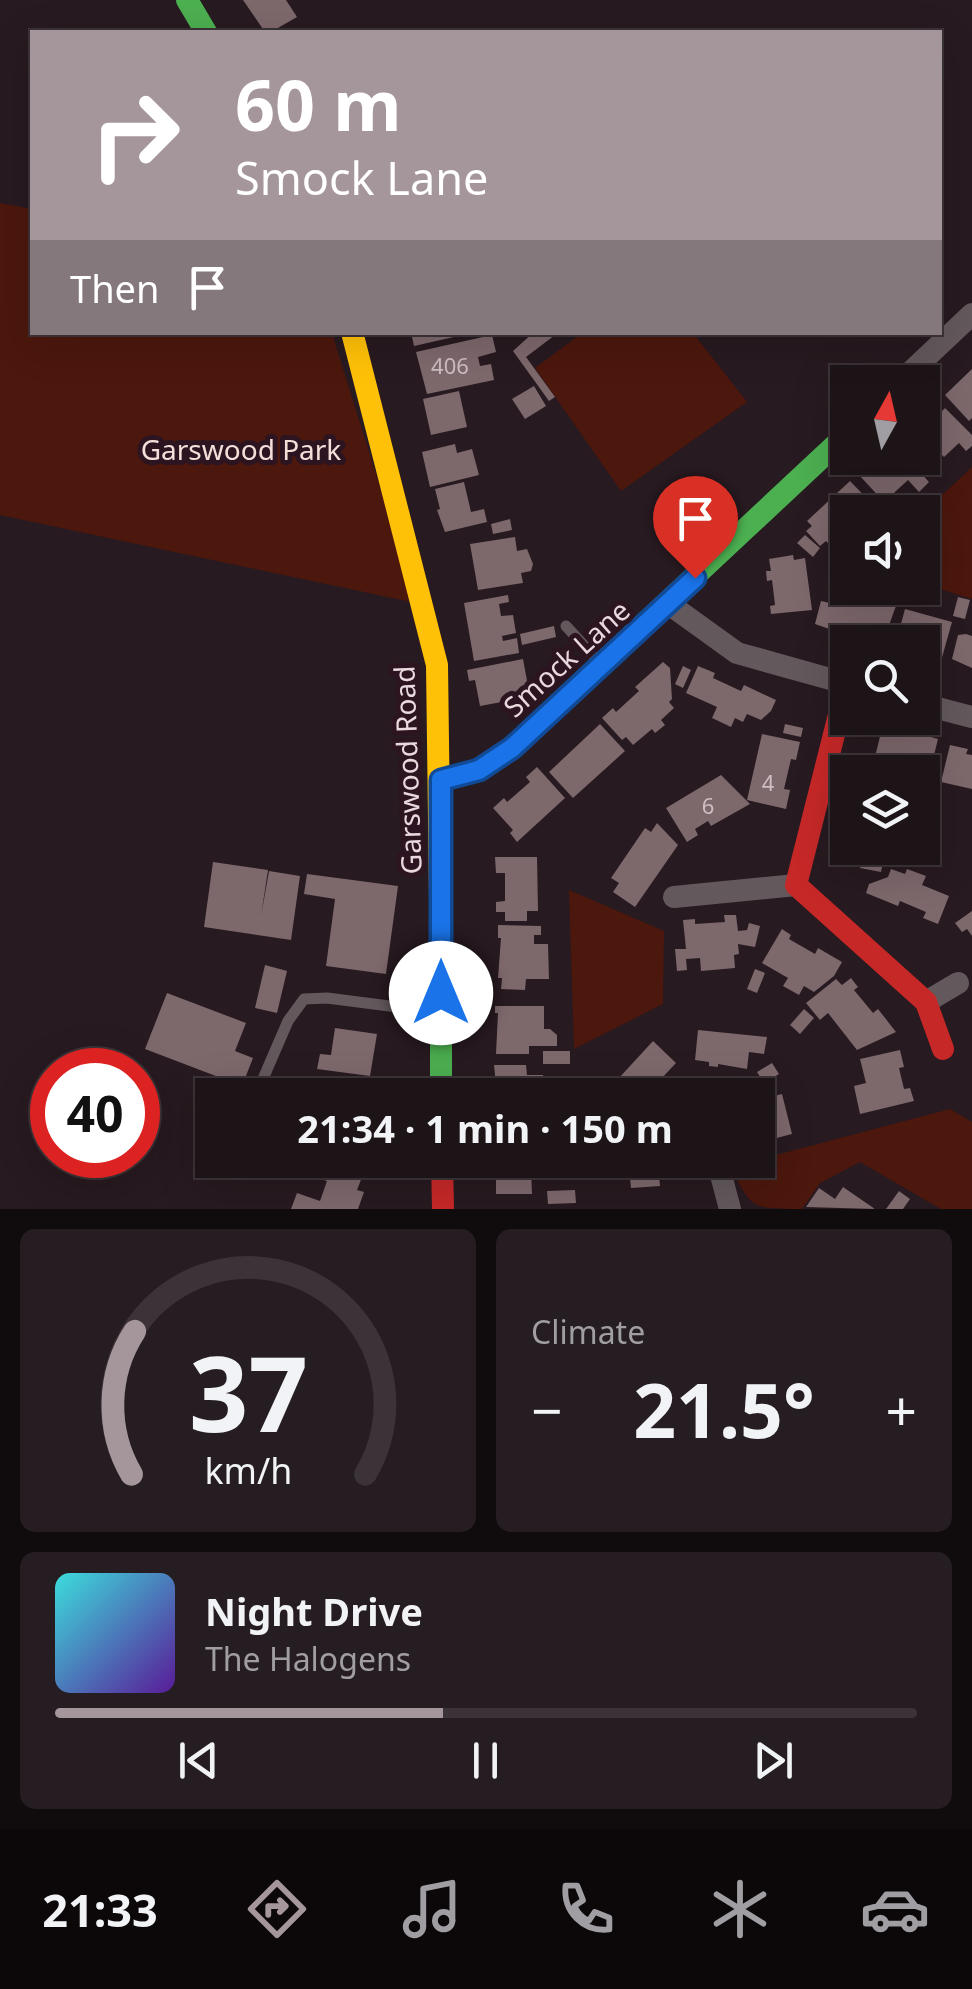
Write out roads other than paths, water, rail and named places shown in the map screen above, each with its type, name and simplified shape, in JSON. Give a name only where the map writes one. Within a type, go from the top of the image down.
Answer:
[{"type":"street","points":[[187,0],[205,30]]},
{"type":"street","points":[[918,365],[972,314]]},
{"type":"street","name":"Garswood Road","points":[[353,335],[438,665],[442,1078]]},
{"type":"street","name":"Smock Lane","points":[[441,780],[479,770],[512,748],[830,450]]},
{"type":"street","points":[[669,604],[737,652],[830,679]]},
{"type":"street","points":[[940,709],[972,717]]},
{"type":"street","points":[[796,885],[834,735]]},
{"type":"street","points":[[689,876],[669,904],[796,885]]},
{"type":"street","points":[[796,885],[926,1002],[943,1049]]},
{"type":"street","points":[[926,1002],[958,984]]},
{"type":"street","points":[[442,1178],[443,1209]]},
{"type":"street","points":[[722,1178],[730,1209]]},
{"type":"lane","points":[[566,626],[602,665]]},
{"type":"lane","points":[[263,1078],[288,1021],[304,1000],[327,998],[440,1012]]},
{"type":"park label","name":"Garswood Park","points":[[241,449]]}]
